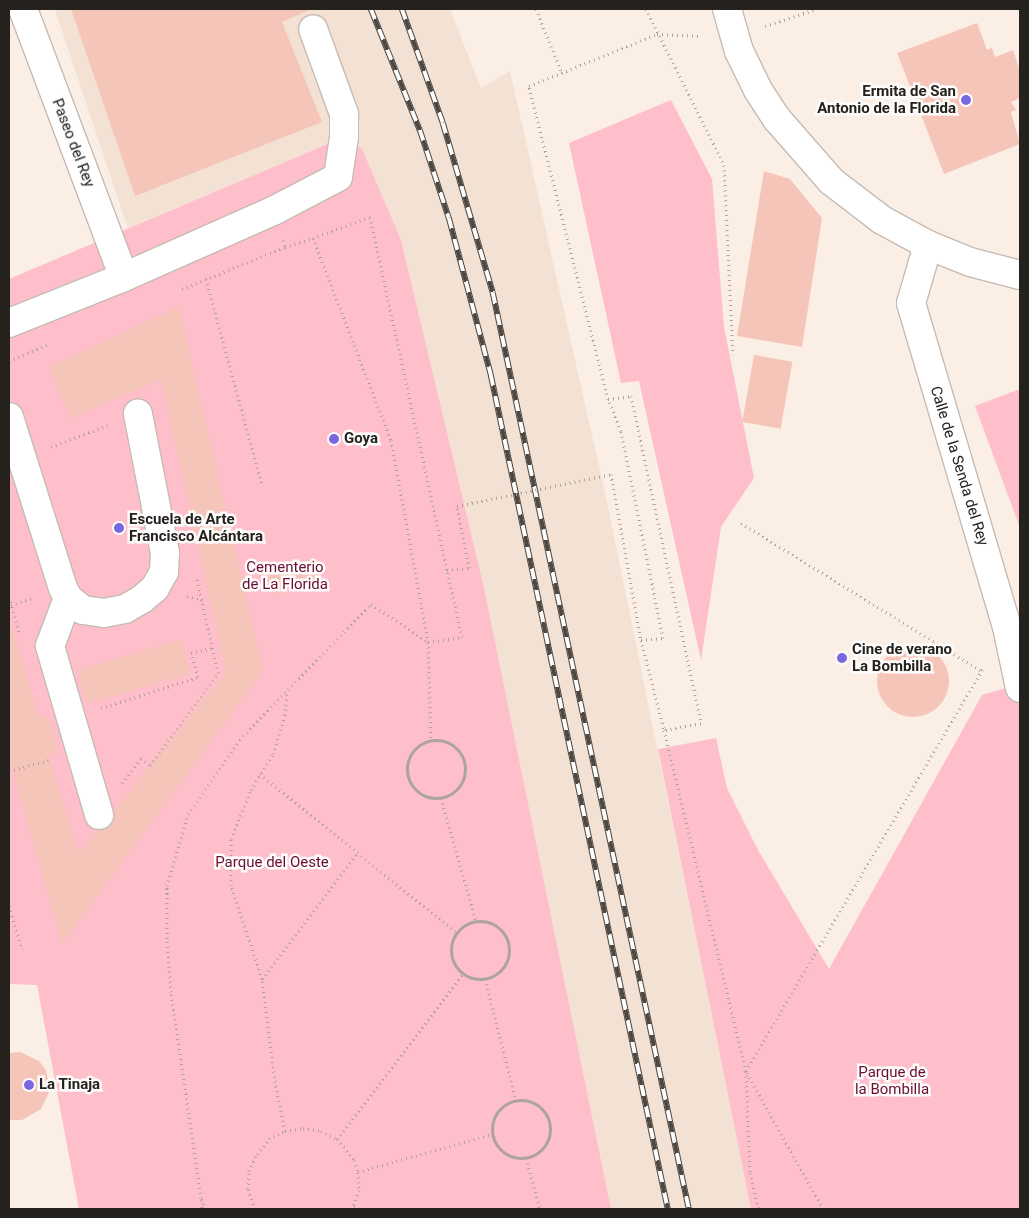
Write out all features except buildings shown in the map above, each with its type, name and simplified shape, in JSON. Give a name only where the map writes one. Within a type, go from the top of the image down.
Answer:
[{"type":"street","name":"Paseo del Rey","points":[[22,9],[124,277]]},
{"type":"street","points":[[727,9],[734,37],[745,66],[758,90],[777,119],[804,153],[831,181],[882,220],[928,245],[970,262],[1020,275]]},
{"type":"street","points":[[9,323],[124,277],[275,210],[338,177],[344,137],[344,114],[313,29]]},
{"type":"street","name":"Calle de la Senda del Rey","points":[[928,245],[911,303],[1007,627],[1019,683]]},
{"type":"street","points":[[9,417],[63,588],[68,598],[83,610],[104,613],[125,609],[142,599],[155,588],[164,572],[165,553],[138,414]]},
{"type":"street","points":[[68,598],[50,646],[69,718],[99,815]]},
{"type":"path","points":[[536,9],[562,72]]},
{"type":"path","points":[[646,9],[724,165],[733,355]]},
{"type":"path","points":[[641,640],[663,638],[621,431],[608,399],[529,86],[657,34],[734,37],[816,9]]},
{"type":"path","points":[[202,1209],[202,1198],[171,992],[167,939],[167,886],[188,814],[243,736],[371,604],[428,642],[462,637],[370,217],[313,238],[390,440],[428,642],[431,741]]},
{"type":"path","points":[[206,279],[262,486]]},
{"type":"path","points":[[608,399],[631,396],[702,723],[664,730]]},
{"type":"path","points":[[447,570],[469,568],[457,506],[611,474],[641,640],[746,1071],[750,1173],[758,1209]]},
{"type":"path","points":[[741,524],[999,682],[1019,683]]},
{"type":"path","points":[[746,1071],[1007,627]]},
{"type":"path","points":[[69,718],[198,677],[192,653],[212,648]]},
{"type":"path","points":[[285,1131],[275,1082],[262,980],[231,885],[231,839],[250,790],[273,754],[285,715],[287,692]]},
{"type":"path","points":[[431,741],[449,743],[462,756],[465,765],[465,774],[457,790],[441,798],[421,795],[408,779],[407,769],[413,751],[422,744],[431,741]]},
{"type":"path","points":[[9,771],[57,757]]},
{"type":"path","points":[[260,774],[457,933]]},
{"type":"path","points":[[441,798],[476,921]]},
{"type":"path","points":[[262,980],[357,852]]},
{"type":"path","points":[[9,906],[22,949]]},
{"type":"path","points":[[476,921],[486,921],[495,925],[508,941],[509,956],[503,969],[485,979],[478,979],[464,974],[457,968],[451,950],[457,933],[468,923],[476,921]]},
{"type":"path","points":[[337,1139],[464,974]]},
{"type":"path","points":[[485,979],[516,1101]]},
{"type":"path","points":[[746,1071],[823,1209]]},
{"type":"path","points":[[516,1101],[534,1103],[547,1116],[550,1124],[547,1142],[542,1150],[526,1158],[517,1158],[501,1150],[492,1134],[495,1116],[507,1104],[516,1101]]},
{"type":"path","points":[[255,1209],[248,1189],[249,1171],[257,1154],[269,1140],[285,1131],[303,1128],[321,1131],[337,1139],[347,1148],[358,1172],[359,1190],[353,1208],[359,1209]]},
{"type":"path","points":[[358,1172],[492,1134]]},
{"type":"path","points":[[526,1158],[540,1209]]},
{"type":"path","points":[[202,1198],[206,1209]]},
{"type":"shaded area","points":[[55,9],[450,9],[481,88],[510,71],[607,502],[751,1209],[611,1209],[483,583],[401,240],[344,137],[128,228]]},
{"type":"green space","points":[[671,100],[712,179],[724,327],[754,478],[721,527],[701,660],[639,381],[621,383],[569,143]]},
{"type":"green space","name":"Parque del Oeste","points":[[344,137],[362,149],[401,240],[483,583],[611,1209],[79,1209],[37,985],[9,984],[9,279]]},
{"type":"green space","points":[[1020,389],[1020,528],[975,406]]},
{"type":"green space","name":"Parque de la Bombilla","points":[[1020,684],[1020,1209],[751,1209],[658,749],[716,738],[727,788],[758,850],[829,969],[982,695]]},
{"type":"railway","points":[[371,9],[420,130],[449,218],[491,375],[668,1209]]},
{"type":"railway","points":[[402,9],[443,123],[493,293],[689,1209]]},
{"type":"place","name":"Ermita de San Antonio de la Florida","points":[[966,100]]},
{"type":"place","name":"Goya","points":[[334,439]]},
{"type":"place","name":"Escuela de Arte Francisco Alcántara","points":[[119,528]]},
{"type":"place","name":"Cine de verano La Bombilla","points":[[842,658]]},
{"type":"place","name":"La Tinaja","points":[[29,1085]]},
{"type":"park label","name":"Cementerio de La Florida","points":[[285,576]]}]
